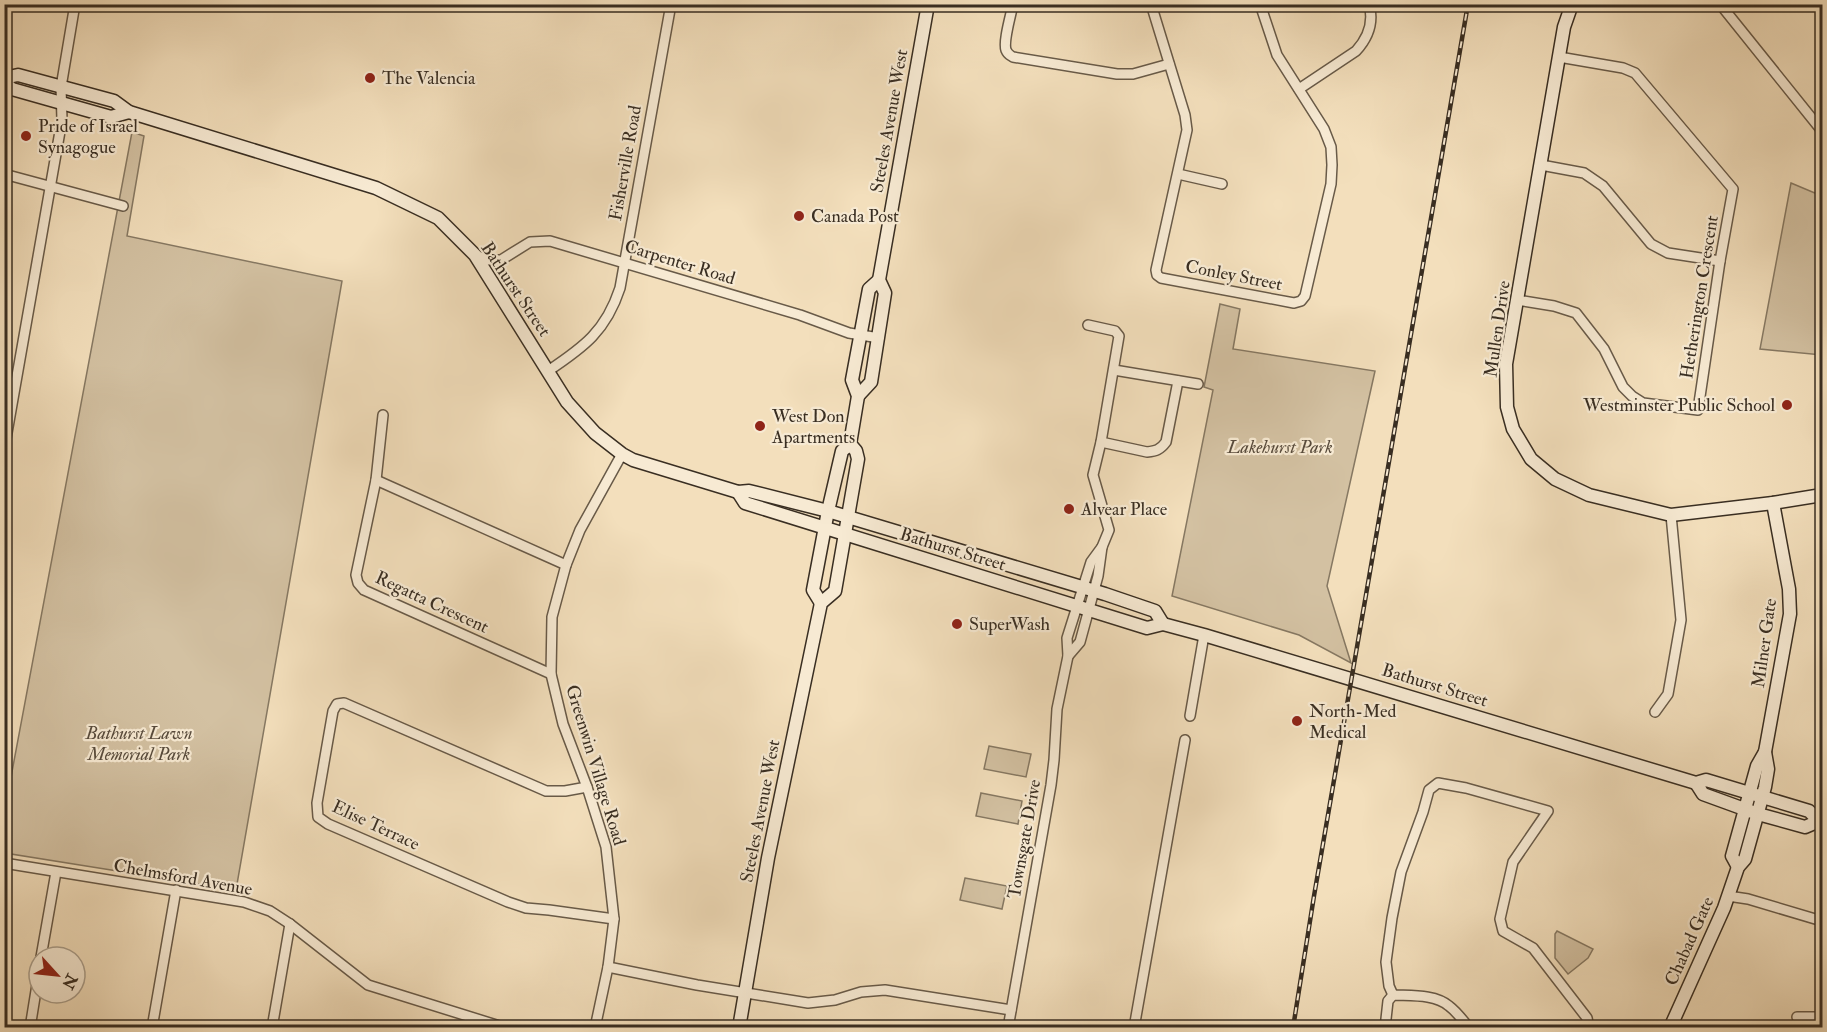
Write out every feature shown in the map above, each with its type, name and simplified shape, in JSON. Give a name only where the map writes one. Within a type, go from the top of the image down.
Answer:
[{"type":"main road","name":"Steeles Avenue West","points":[[858,396],[871,382],[879,338],[885,293],[879,280],[928,4]]},
{"type":"main road","name":"Mullen Drive","points":[[1572,4],[1564,27],[1506,364],[1507,407],[1513,429],[1531,459],[1555,479],[1589,495],[1671,515],[1822,495]]},
{"type":"main road","name":"Bathurst Street","points":[[129,112],[111,117],[12,89],[4,80],[18,75],[114,102],[129,112],[376,188],[438,218],[475,255],[567,402],[595,433],[622,454],[656,468],[738,492],[749,491],[828,511],[1088,589],[1155,611],[1163,624]]},
{"type":"main road","name":"Steeles Avenue West","points":[[821,603],[813,590],[824,528],[842,451],[850,444],[858,396],[852,381],[869,289],[879,280]]},
{"type":"main road","name":"Steeles Avenue West","points":[[739,1028],[768,858],[821,603],[835,591],[858,459],[856,451],[850,444]]},
{"type":"main road","name":"Bathurst Street","points":[[738,492],[745,503],[1083,609],[1147,628],[1163,624],[1204,635],[1696,783],[1706,780],[1809,811],[1821,822]]},
{"type":"main road","name":"Milner Gate","points":[[1752,811],[1768,769],[1765,752],[1790,614],[1789,589],[1773,503]]},
{"type":"main road","name":"Bathurst Street","points":[[1696,783],[1702,794],[1752,811],[1805,827],[1821,822]]},
{"type":"main road","name":"Chabad Gate","points":[[1670,1028],[1728,896],[1738,867],[1732,856],[1752,811]]},
{"type":"street","points":[[4,450],[62,120],[61,87],[75,4]]},
{"type":"street","name":"Fisherville Road","points":[[548,371],[583,346],[601,327],[616,300],[671,4]]},
{"type":"street","points":[[1013,4],[1006,51],[1014,57],[1117,74],[1132,74],[1169,64]]},
{"type":"street","name":"Conley Street","points":[[1151,4],[1185,115],[1187,130],[1156,270],[1159,277],[1294,303],[1301,301],[1305,296],[1331,184],[1330,147],[1324,129],[1277,55],[1260,4]]},
{"type":"street","points":[[1299,89],[1356,51],[1363,43],[1371,22],[1369,4]]},
{"type":"street","points":[[1720,4],[1822,131]]},
{"type":"street","name":"Hetherington Crescent","points":[[1518,300],[1554,306],[1576,313],[1604,349],[1623,387],[1643,403],[1698,410],[1732,189],[1635,73],[1623,68],[1559,57]]},
{"type":"street","points":[[1541,165],[1584,173],[1603,186],[1651,244],[1668,253],[1720,261]]},
{"type":"street","points":[[4,174],[123,206]]},
{"type":"street","points":[[1178,174],[1222,184]]},
{"type":"street","name":"Carpenter Road","points":[[475,255],[488,260],[501,260],[530,242],[550,241],[800,315],[861,336],[879,338]]},
{"type":"street","points":[[1088,325],[1118,333],[1119,336],[1101,442],[1147,452],[1161,448],[1166,442],[1178,381]]},
{"type":"street","points":[[1114,370],[1198,384]]},
{"type":"street","name":"Regatta Crescent","points":[[383,415],[376,480],[356,575],[358,583],[364,590],[551,674]]},
{"type":"street","name":"Townsgate Drive","points":[[1008,1028],[1051,785],[1057,709],[1068,656],[1080,642],[1091,562],[1102,547],[1109,530],[1093,475],[1101,442]]},
{"type":"street","name":"Greenwin Village Road","points":[[595,1028],[608,967],[614,919],[606,847],[587,787],[563,724],[551,674],[552,617],[566,565],[580,530],[622,454]]},
{"type":"street","points":[[376,480],[566,565]]},
{"type":"street","points":[[1655,712],[1668,694],[1681,620],[1671,515]]},
{"type":"street","points":[[1190,716],[1204,635]]},
{"type":"street","name":"Elise Terrace","points":[[587,787],[565,791],[546,790],[344,703],[337,704],[333,711],[317,803],[318,817],[328,824],[508,902],[526,908],[614,919]]},
{"type":"street","points":[[1134,1028],[1185,740]]},
{"type":"street","points":[[1393,994],[1389,986],[1386,962],[1401,872],[1430,790],[1438,783],[1548,811],[1513,862],[1500,919],[1503,931],[1533,948],[1587,1018],[1589,1028]]},
{"type":"street","name":"Chelmsford Avenue","points":[[4,863],[244,902],[270,911],[290,924],[368,985],[506,1028]]},
{"type":"street","points":[[43,945],[56,872]]},
{"type":"street","points":[[152,1028],[176,890]]},
{"type":"street","points":[[1728,896],[1748,899],[1822,921]]},
{"type":"street","points":[[272,1028],[290,924]]},
{"type":"street","points":[[608,967],[814,1003],[846,998],[861,992],[885,990],[1011,1010]]},
{"type":"street","points":[[1385,1028],[1388,1001],[1393,994]]},
{"type":"street","points":[[1393,994],[1435,998],[1450,1006],[1469,1028]]},
{"type":"street","points":[[30,1028],[34,1005]]},
{"type":"street","points":[[1797,1017],[1822,1017]]},
{"type":"green space","name":"Bathurst Lawn Memorial Park","points":[[132,132],[144,136],[127,236],[342,281],[236,890],[5,853],[5,809]]},
{"type":"green space","points":[[1791,183],[1822,196],[1822,355],[1760,349]]},
{"type":"green space","name":"Lakehurst Park","points":[[1220,304],[1240,309],[1233,349],[1375,371],[1327,586],[1351,663],[1299,635],[1172,596],[1213,390],[1204,387]]},
{"type":"green space","points":[[989,746],[1031,754],[1026,777],[984,769]]},
{"type":"green space","points":[[981,793],[1022,801],[1018,824],[976,816]]},
{"type":"green space","points":[[965,878],[1007,886],[1002,909],[960,900]]},
{"type":"green space","points":[[1557,931],[1593,949],[1588,958],[1568,974],[1555,958]]},
{"type":"railway","points":[[1293,1028],[1468,4]]},
{"type":"place","name":"The Valencia","points":[[370,78]]},
{"type":"place","name":"Pride of Israel Synagogue","points":[[26,136]]},
{"type":"place","name":"Canada Post","points":[[799,216]]},
{"type":"place","name":"Westminster Public School","points":[[1787,405]]},
{"type":"place","name":"West Don Apartments","points":[[760,426]]},
{"type":"place","name":"Alvear Place","points":[[1069,509]]},
{"type":"place","name":"SuperWash","points":[[957,624]]},
{"type":"place","name":"North-Med Medical","points":[[1297,721]]}]
